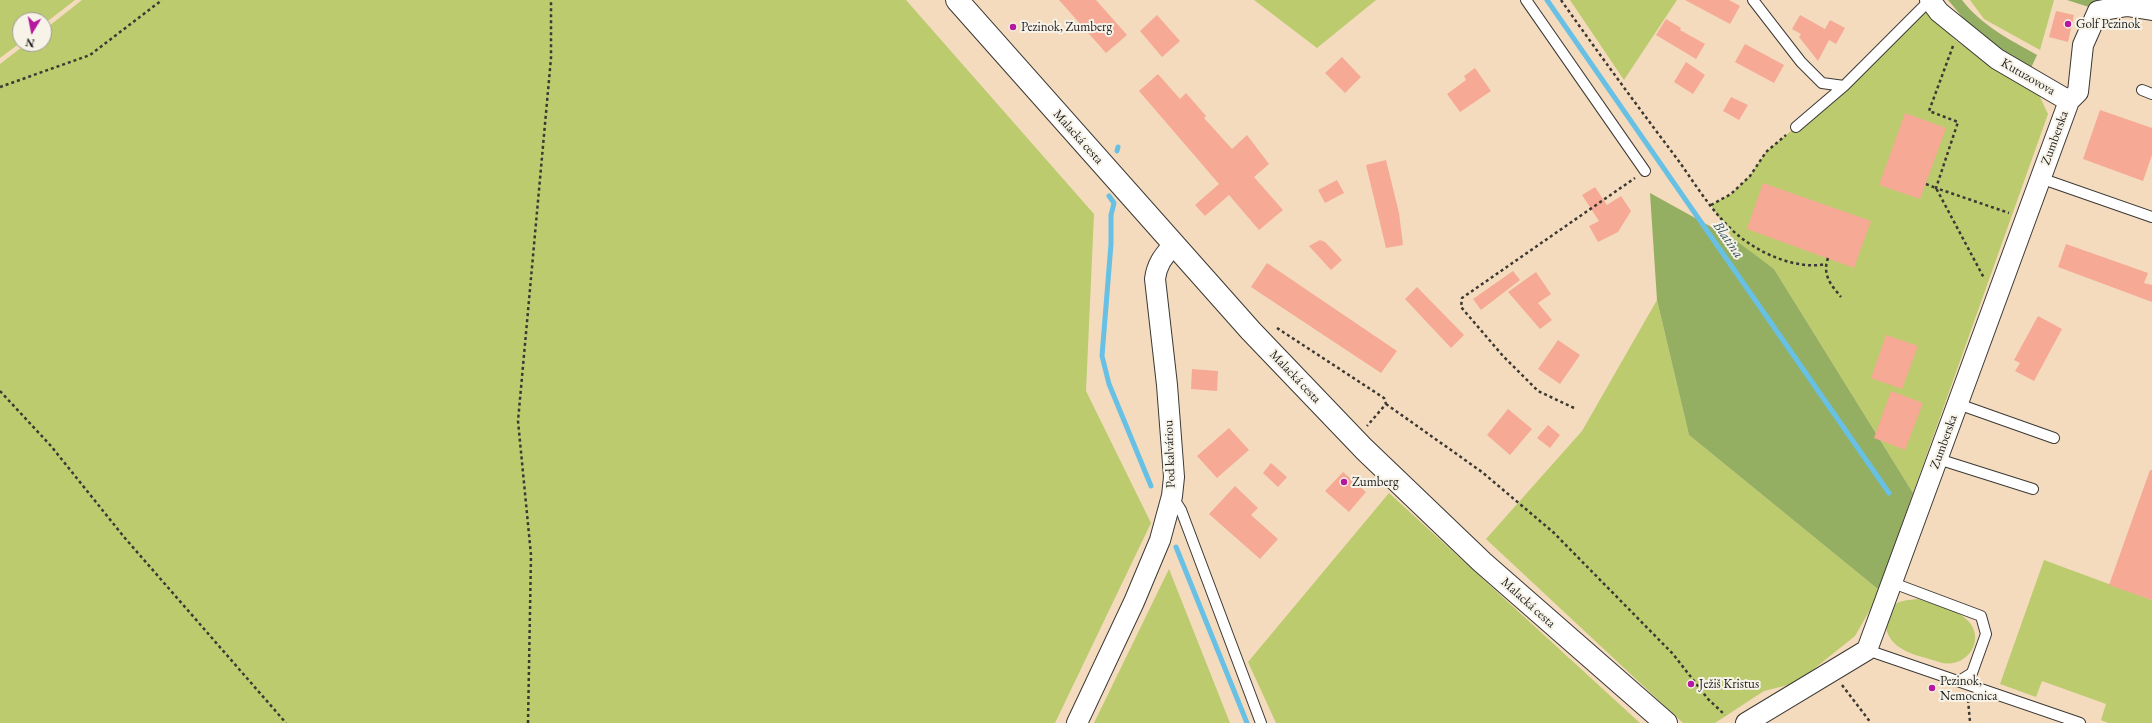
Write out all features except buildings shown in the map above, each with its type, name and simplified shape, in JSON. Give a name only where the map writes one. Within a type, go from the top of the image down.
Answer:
[{"type":"main road","name":"Malacká cesta","points":[[957,0],[1251,331],[1355,440],[1482,562],[1666,723]]},
{"type":"street","name":"Kutuzovova","points":[[1930,0],[1939,12],[1997,59],[2069,101],[2078,92],[2083,45],[2098,11],[2126,6],[2152,10]]},
{"type":"street","name":"Zumberska","points":[[1868,650],[2069,101]]},
{"type":"street","name":"Pod kalváriou","points":[[1077,723],[1131,609],[1160,540],[1172,496],[1172,462],[1155,279],[1156,269],[1160,260],[1174,244]]},
{"type":"street","points":[[1746,723],[1868,650]]},
{"type":"lane","points":[[1526,0],[1645,171]]},
{"type":"lane","points":[[1754,0],[1801,62],[1822,83],[1844,86]]},
{"type":"lane","points":[[1796,127],[1844,86],[1930,0]]},
{"type":"lane","points":[[2142,90],[2152,94]]},
{"type":"lane","points":[[2040,178],[2152,217]]},
{"type":"lane","points":[[1958,404],[2054,438]]},
{"type":"lane","points":[[1938,459],[2033,489]]},
{"type":"lane","points":[[1172,496],[1181,510],[1261,723]]},
{"type":"lane","points":[[1893,583],[1981,616],[1986,634],[1972,673],[1958,681]]},
{"type":"lane","points":[[1868,650],[2080,723]]},
{"type":"path","points":[[0,87],[90,55],[162,0]]},
{"type":"path","points":[[528,723],[531,555],[518,421],[551,58],[551,0]]},
{"type":"path","points":[[1562,0],[1605,63],[1710,205],[1738,236],[1764,253],[1809,265],[1826,264]]},
{"type":"path","points":[[1955,40],[1929,112],[1958,122],[1936,188],[1984,278]]},
{"type":"path","points":[[1710,205],[1736,189],[1750,176],[1766,152],[1796,127]]},
{"type":"path","points":[[1574,408],[1538,391],[1503,356],[1461,307],[1462,298],[1645,171]]},
{"type":"path","points":[[1926,184],[2014,215]]},
{"type":"path","points":[[1828,258],[1826,264],[1829,282],[1841,297]]},
{"type":"path","points":[[1251,331],[1265,324],[1274,326],[1373,390],[1384,398],[1386,404],[1482,472],[1553,532],[1673,654],[1715,707],[1725,715]]},
{"type":"path","points":[[0,391],[51,446],[124,536],[286,723]]},
{"type":"path","points":[[1355,440],[1386,404]]},
{"type":"path","points":[[1841,684],[1871,723]]},
{"type":"path","points":[[1968,700],[1970,722]]},
{"type":"green space","points":[[0,0],[75,0],[52,18],[52,12],[12,12],[12,49],[0,58]]},
{"type":"green space","points":[[82,0],[906,0],[1094,214],[1086,391],[1151,523],[1055,723],[0,723],[0,64],[16,52],[52,52],[52,24]]},
{"type":"green space","points":[[1254,0],[1376,0],[1317,48]]},
{"type":"green space","points":[[1570,0],[1677,0],[1624,80]]},
{"type":"green space","points":[[1948,0],[1962,0],[1987,25],[2037,55],[2031,68],[1979,37]]},
{"type":"green space","points":[[1970,0],[2054,0],[2040,50],[1984,19]]},
{"type":"green space","points":[[2067,0],[2109,0],[2092,8]]},
{"type":"green space","points":[[1925,5],[1955,40],[2038,93],[2048,114],[1913,493],[1774,269],[1734,241],[1711,205],[1731,194],[1750,176],[1766,152],[1844,86]]},
{"type":"green space","points":[[1650,193],[1735,240],[1774,269],[1913,493],[1879,590],[1689,435],[1657,300]]},
{"type":"green space","points":[[1657,300],[1689,435],[1879,590],[1875,601],[1855,636],[1810,672],[1788,685],[1764,691],[1715,723],[1683,723],[1486,539],[1582,431]]},
{"type":"green space","points":[[1389,493],[1640,723],[1276,723],[1248,662]]},
{"type":"green space","points":[[2044,560],[2152,600],[2152,723],[2108,723],[2101,720],[2106,704],[2042,681],[2036,697],[2000,684]]},
{"type":"green space","points":[[1169,569],[1230,723],[1094,723]]},
{"type":"green space","points":[[1918,599],[1953,611],[1965,618],[1970,623],[1974,631],[1975,640],[1969,654],[1963,659],[1948,664],[1908,652],[1894,643],[1890,638],[1886,627],[1887,615],[1894,605],[1899,602]]},
{"type":"waterway","name":"Blatina","points":[[1547,0],[1889,493]]},
{"type":"waterway","points":[[1117,151],[1118,147]]},
{"type":"waterway","points":[[1109,196],[1114,203],[1111,215],[1111,244],[1102,356],[1109,384],[1151,486]]},
{"type":"waterway","points":[[1176,547],[1247,723]]},
{"type":"place","name":"Golf Pezinok","points":[[2068,24]]},
{"type":"place","name":"Pezinok, Zumberg","points":[[1013,27]]},
{"type":"place","name":"Zumberg","points":[[1344,482]]},
{"type":"place","name":"Ježiš Kristus","points":[[1691,684]]},
{"type":"place","name":"Pezinok, Nemocnica","points":[[1932,688]]}]
